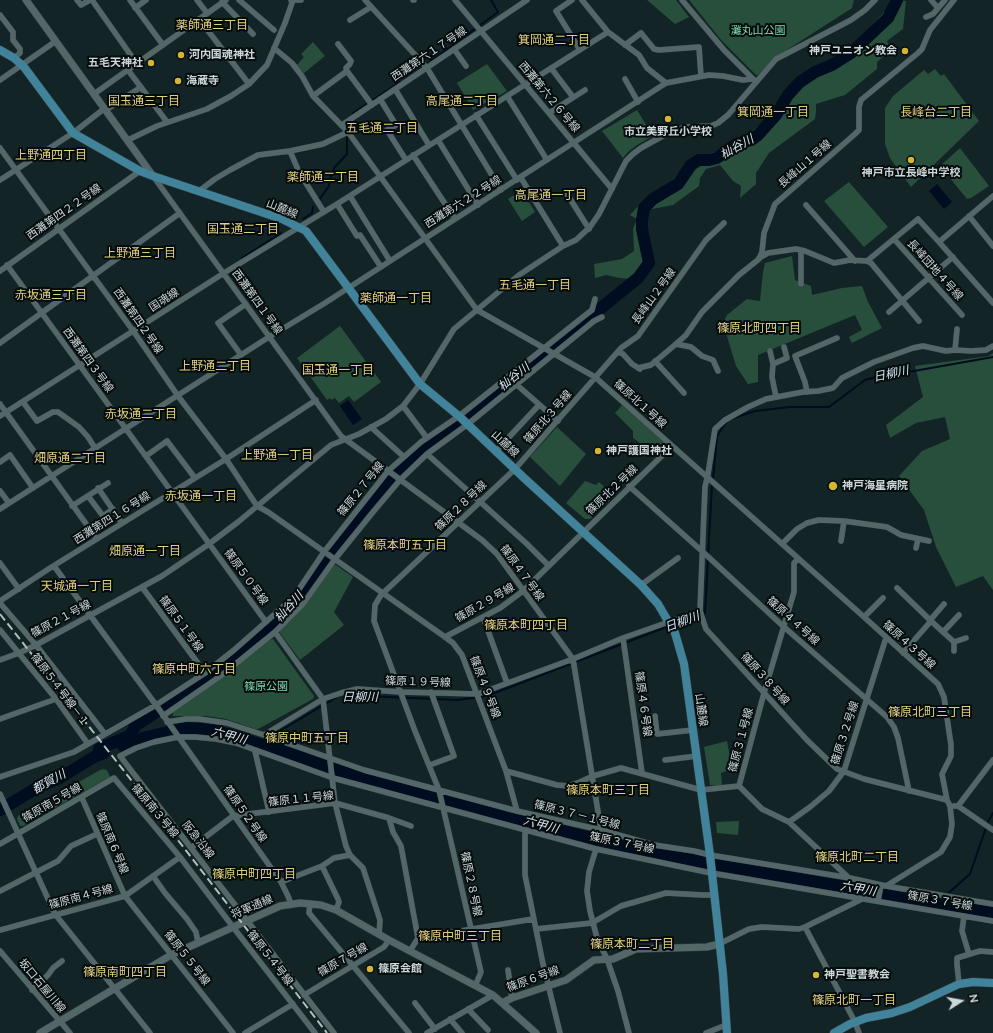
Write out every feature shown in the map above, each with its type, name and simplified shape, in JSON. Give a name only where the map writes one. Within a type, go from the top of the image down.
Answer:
[{"type":"main road","name":"山麓線","points":[[0,50],[14,58],[21,65],[73,133],[140,171],[282,219],[306,230],[420,384],[459,416],[641,585],[658,604],[678,641],[682,658],[710,855],[727,1029]]},
{"type":"main road","points":[[834,1033],[866,1018],[910,1008],[959,984],[973,982],[993,983]]},
{"type":"street","points":[[77,0],[81,5],[91,0],[137,64]]},
{"type":"street","points":[[130,0],[163,46]]},
{"type":"street","points":[[135,8],[146,0]]},
{"type":"street","points":[[198,0],[207,13]]},
{"type":"street","points":[[238,0],[274,30]]},
{"type":"street","points":[[128,140],[167,122],[184,118],[207,109],[249,84],[267,65],[285,23],[292,0],[302,0]]},
{"type":"street","points":[[365,0],[427,68],[460,126],[500,190]]},
{"type":"street","name":"西灘第六２６号線","points":[[455,0],[612,189]]},
{"type":"street","name":"西灘第六１７号線","points":[[342,125],[527,0]]},
{"type":"street","points":[[572,0],[556,11],[580,50]]},
{"type":"street","points":[[582,0],[608,32],[639,55],[647,68],[666,84]]},
{"type":"street","points":[[682,0],[724,50],[755,80]]},
{"type":"street","name":"篠原２１号線","points":[[0,660],[36,645],[162,576],[209,544],[331,445],[346,440],[386,419],[403,406],[420,384],[454,329],[519,275],[563,246],[576,240],[588,229],[599,214],[626,161],[640,148],[670,132],[685,127],[711,126],[718,123],[728,115],[755,80],[776,59],[851,20],[865,10],[875,0]]},
{"type":"street","points":[[931,0],[938,8]]},
{"type":"street","points":[[926,17],[933,14],[945,0]]},
{"type":"street","name":"長峰山１号線","points":[[758,259],[762,252],[764,233],[775,204],[859,130],[859,107],[861,100],[922,49],[930,30],[954,0]]},
{"type":"street","points":[[28,1],[153,176]]},
{"type":"street","points":[[94,94],[224,1],[253,34]]},
{"type":"street","points":[[350,20],[372,7]]},
{"type":"street","points":[[0,15],[13,32],[13,40],[20,49],[20,53],[14,58]]},
{"type":"street","points":[[199,19],[249,84]]},
{"type":"street","name":"国魂線","points":[[0,416],[134,332],[224,273],[350,196],[608,32]]},
{"type":"street","points":[[625,45],[641,33],[654,49],[659,50],[699,47],[701,76]]},
{"type":"street","points":[[0,80],[56,41]]},
{"type":"street","points":[[338,44],[351,61],[346,68],[372,105]]},
{"type":"street","points":[[274,48],[292,63],[302,76],[312,96],[348,132],[477,310]]},
{"type":"street","points":[[454,49],[466,66]]},
{"type":"street","points":[[551,68],[573,97]]},
{"type":"street","points":[[128,70],[167,122]]},
{"type":"street","points":[[312,96],[348,71]]},
{"type":"street","name":"西灘第六２２号線","points":[[0,509],[666,84],[701,76],[724,76],[743,80],[755,80]]},
{"type":"street","points":[[625,79],[638,102]]},
{"type":"street","points":[[0,180],[141,87]]},
{"type":"street","points":[[394,89],[429,146]]},
{"type":"street","points":[[549,113],[585,90]]},
{"type":"street","points":[[506,96],[547,160]]},
{"type":"street","points":[[380,99],[396,125],[387,130],[406,160]]},
{"type":"street","points":[[476,115],[563,246]]},
{"type":"street","points":[[199,191],[215,179],[258,155],[290,151],[323,144],[348,132]]},
{"type":"street","points":[[438,140],[478,205]]},
{"type":"street","name":"西灘第四２号線","points":[[0,148],[134,332],[178,396],[226,459],[257,506]]},
{"type":"street","points":[[290,151],[303,178],[324,212]]},
{"type":"street","points":[[413,155],[455,219]]},
{"type":"street","name":"西灘第四２２号線","points":[[0,271],[140,171]]},
{"type":"street","name":"西灘第四１号線","points":[[153,176],[341,436],[346,440]]},
{"type":"street","points":[[567,194],[588,229]]},
{"type":"street","points":[[350,196],[390,261]]},
{"type":"street","points":[[939,242],[993,196]]},
{"type":"street","points":[[337,204],[357,236],[360,235],[381,267]]},
{"type":"street","points":[[806,205],[855,260]]},
{"type":"street","points":[[0,343],[180,213]]},
{"type":"street","points":[[969,216],[993,246]]},
{"type":"street","points":[[867,262],[918,219],[993,303]]},
{"type":"street","name":"長峰山２号線","points":[[596,377],[621,348],[638,336],[706,240],[724,223]]},
{"type":"street","points":[[988,240],[993,235]]},
{"type":"street","name":"長峰団地４号線","points":[[894,239],[962,315]]},
{"type":"street","points":[[616,354],[619,352],[623,354],[638,368],[657,362],[686,335],[702,312],[739,274],[768,253],[796,249],[834,263],[855,260],[870,263],[919,321]]},
{"type":"street","points":[[801,250],[801,284]]},
{"type":"street","points":[[889,312],[953,257]]},
{"type":"street","name":"西灘第四３号線","points":[[7,265],[209,544]]},
{"type":"street","name":"篠原２７号線","points":[[156,705],[204,674],[293,598],[324,552],[388,471],[427,438],[459,416],[592,310],[595,299]]},
{"type":"street","points":[[241,355],[218,323],[246,304]]},
{"type":"street","name":"篠原北１号線","points":[[477,310],[596,377],[672,446]]},
{"type":"street","points":[[162,716],[222,675],[275,632],[303,604],[335,559],[400,480],[427,454],[602,317]]},
{"type":"street","points":[[955,350],[957,329]]},
{"type":"street","points":[[807,392],[805,382],[795,356],[837,338]]},
{"type":"street","points":[[676,344],[690,347],[702,356],[713,360],[718,371]]},
{"type":"street","name":"篠原３８号線","points":[[958,806],[864,779],[837,769],[807,740],[706,629],[700,611],[704,553],[704,487],[708,478],[715,429],[725,420],[748,407],[766,399],[833,388],[842,378],[874,362],[914,348],[923,346],[946,351],[986,350],[993,346]]},
{"type":"street","points":[[773,364],[787,358],[784,347]]},
{"type":"street","points":[[770,351],[773,364],[772,377],[776,397]]},
{"type":"street","points":[[657,362],[684,393]]},
{"type":"street","name":"篠原北３号線","points":[[515,469],[596,377]]},
{"type":"street","points":[[517,385],[558,421]]},
{"type":"street","name":"西灘第四１６号線","points":[[0,602],[54,566],[226,459],[316,400]]},
{"type":"street","points":[[23,402],[37,421],[53,412],[58,412],[79,427],[95,448]]},
{"type":"street","points":[[0,404],[97,539]]},
{"type":"street","points":[[496,451],[539,404]]},
{"type":"street","points":[[403,406],[427,438]]},
{"type":"street","points":[[371,427],[404,457]]},
{"type":"street","points":[[346,440],[388,471]]},
{"type":"street","points":[[146,456],[168,441],[195,478]]},
{"type":"street","name":"篠原４３号線","points":[[672,446],[933,679],[942,691],[952,751],[942,774],[952,824],[950,837],[940,852],[884,885]]},
{"type":"street","name":"篠原北２号線","points":[[584,532],[629,486],[672,446]]},
{"type":"street","points":[[427,454],[527,544],[549,566]]},
{"type":"street","points":[[0,462],[10,455],[34,488]]},
{"type":"street","name":"篠原２８号線","points":[[475,986],[481,972],[440,790],[404,702],[374,621],[374,613],[378,600],[384,593],[515,469]]},
{"type":"street","name":"篠原４７号線","points":[[388,471],[459,522],[497,554],[573,660],[601,830]]},
{"type":"street","points":[[72,506],[108,483]]},
{"type":"street","name":"篠原４４号線","points":[[629,486],[784,627],[887,718],[894,727],[898,738],[909,791]]},
{"type":"street","points":[[98,488],[122,524]]},
{"type":"street","points":[[0,491],[9,503]]},
{"type":"street","points":[[88,496],[103,516],[112,509]]},
{"type":"street","points":[[257,506],[268,512],[324,552]]},
{"type":"street","points":[[782,544],[797,529],[806,523],[819,520],[844,521],[888,527],[901,535],[929,541]]},
{"type":"street","points":[[841,541],[844,521]]},
{"type":"street","name":"篠原２９号線","points":[[445,637],[500,608],[523,591],[584,532]]},
{"type":"street","points":[[916,548],[918,538]]},
{"type":"street","name":"篠原５０号線","points":[[209,544],[266,622]]},
{"type":"street","name":"篠原４９号線","points":[[324,552],[445,637],[453,643],[462,655],[506,771],[517,810]]},
{"type":"street","points":[[641,585],[678,558]]},
{"type":"street","name":"篠原３１号線","points":[[506,771],[557,785],[568,786],[592,776],[621,768],[701,790],[739,786],[764,692],[794,592],[794,563],[798,559]]},
{"type":"street","points":[[0,563],[19,589]]},
{"type":"street","points":[[54,566],[91,615],[167,722],[186,719],[200,719],[227,723],[265,735]]},
{"type":"street","name":"篠原５１号線","points":[[142,586],[204,674]]},
{"type":"street","points":[[897,588],[954,642],[954,651]]},
{"type":"street","points":[[864,617],[883,598]]},
{"type":"street","points":[[0,602],[36,645],[105,734]]},
{"type":"street","points":[[903,653],[944,604]]},
{"type":"street","name":"篠原１９号線","points":[[265,735],[323,699],[357,689],[431,694],[478,694],[573,660],[623,639],[700,611]]},
{"type":"street","points":[[943,632],[958,615]]},
{"type":"street","points":[[483,616],[507,683]]},
{"type":"street","name":"篠原５４号線－１","points":[[0,630],[56,699],[88,744]]},
{"type":"street","points":[[275,632],[323,699],[335,803],[350,855],[363,868],[380,920],[379,935]]},
{"type":"street","name":"篠原３２号線","points":[[789,822],[829,791],[844,771],[887,638]]},
{"type":"street","points":[[954,642],[966,638]]},
{"type":"street","name":"篠原４６号線","points":[[623,639],[642,773]]},
{"type":"street","points":[[430,765],[454,756],[431,694]]},
{"type":"street","points":[[0,719],[56,699]]},
{"type":"street","points":[[0,777],[74,752],[156,705]]},
{"type":"street","points":[[655,716],[658,734],[693,730]]},
{"type":"street","name":"篠原５２号線","points":[[167,722],[281,882],[291,904]]},
{"type":"street","name":"篠原３７－１号線","points":[[265,735],[364,770],[517,810],[601,830],[654,845],[993,904]]},
{"type":"street","points":[[178,738],[195,737],[216,739],[236,743],[255,751],[269,812]]},
{"type":"street","name":"阪急沿線","points":[[178,738],[154,742],[136,748],[120,756],[334,1033]]},
{"type":"street","name":"篠原３７号線","points":[[255,751],[332,778],[596,849],[711,873],[878,900],[993,921]]},
{"type":"street","points":[[665,760],[696,756]]},
{"type":"street","points":[[993,760],[958,806],[993,830]]},
{"type":"street","name":"篠原南５号線","points":[[0,844],[82,798],[114,778]]},
{"type":"street","name":"篠原南３号線","points":[[114,778],[180,857]]},
{"type":"street","points":[[739,786],[762,810],[789,822],[850,878]]},
{"type":"street","points":[[0,794],[55,914],[150,1033]]},
{"type":"street","name":"篠原南６号線","points":[[82,798],[124,896]]},
{"type":"street","name":"篠原１１号線","points":[[233,816],[335,803],[389,818],[411,826]]},
{"type":"street","points":[[191,848],[233,816]]},
{"type":"street","points":[[389,818],[393,832],[401,846],[418,938],[410,951]]},
{"type":"street","points":[[525,830],[525,875],[533,919],[560,1033]]},
{"type":"street","points":[[0,891],[58,861],[71,846],[97,834]]},
{"type":"street","points":[[596,849],[589,872],[587,891],[592,923],[618,991],[629,1033]]},
{"type":"street","points":[[281,882],[322,866],[334,858],[350,855]]},
{"type":"street","name":"篠原南４号線","points":[[0,930],[124,896],[180,857]]},
{"type":"street","name":"篠原５４号線","points":[[180,857],[316,1033]]},
{"type":"street","points":[[322,866],[339,902],[336,910]]},
{"type":"street","points":[[153,876],[196,932],[198,943]]},
{"type":"street","points":[[878,900],[884,885]]},
{"type":"street","points":[[536,929],[592,923],[621,906],[666,893],[714,895]]},
{"type":"street","name":"篠原５５号線","points":[[124,896],[233,1033]]},
{"type":"street","name":"篠原６号線","points":[[502,1003],[548,985],[566,980],[594,960],[613,959],[636,949],[707,947],[719,944],[749,929],[762,927],[805,928],[864,898]]},
{"type":"street","points":[[310,903],[308,913],[409,1033]]},
{"type":"street","name":"将軍通線","points":[[40,1033],[171,955],[280,906],[310,903],[336,910],[388,940],[493,995],[536,1033]]},
{"type":"street","points":[[964,916],[962,931],[969,954]]},
{"type":"street","points":[[418,938],[533,919]]},
{"type":"street","points":[[805,928],[855,1022],[859,1033]]},
{"type":"street","name":"篠原７号線","points":[[304,995],[353,967],[384,947],[388,940]]},
{"type":"street","name":"坂口石屋川線","points":[[0,951],[70,1033]]},
{"type":"street","points":[[959,984],[957,958],[980,951],[993,952]]},
{"type":"street","points":[[32,990],[62,960]]},
{"type":"street","points":[[508,970],[512,998]]},
{"type":"street","name":"篠原６号線","points":[[428,1033],[493,995]]},
{"type":"street","points":[[245,1033],[293,1004]]},
{"type":"street","points":[[415,1004],[435,1029]]},
{"type":"street","points":[[468,1009],[488,1030]]},
{"type":"street","points":[[450,1019],[462,1033]]},
{"type":"street","points":[[706,1033],[727,1029]]},
{"type":"green space","points":[[647,0],[676,0],[689,17],[675,24]]},
{"type":"green space","name":"灘丸山公園","points":[[689,0],[854,0],[852,8],[779,55],[758,75],[756,75],[722,41]]},
{"type":"green space","points":[[890,0],[906,1],[903,29],[887,41],[891,50],[877,62],[877,69],[845,95],[816,104],[815,119],[769,153],[756,173],[756,184],[740,198],[741,186],[733,181],[720,165],[706,169],[700,178],[699,186],[673,205],[647,210],[639,214],[639,228],[648,239],[651,256],[646,267],[631,279],[606,275],[595,278],[594,264],[622,259],[634,251],[633,229],[637,219],[630,215],[650,194],[669,184],[691,159],[715,152],[724,157],[732,151],[732,149],[767,118],[786,91],[795,82],[845,54],[887,9]]},
{"type":"green space","points":[[313,42],[325,56],[304,73],[297,65],[304,57],[301,54]]},
{"type":"green space","points":[[487,64],[507,91],[473,110],[457,83]]},
{"type":"green space","points":[[935,69],[941,76],[944,74],[979,121],[911,187],[890,158],[885,144],[885,108],[893,96],[924,70],[928,74]]},
{"type":"green space","points":[[637,110],[653,136],[637,145],[623,158],[602,131]]},
{"type":"green space","points":[[960,148],[989,186],[967,199],[940,166]]},
{"type":"green space","points":[[849,182],[888,227],[864,247],[824,201]]},
{"type":"green space","points":[[522,190],[535,212],[522,221],[508,199]]},
{"type":"green space","points":[[792,256],[795,280],[811,286],[812,295],[842,288],[862,286],[868,302],[882,328],[852,343],[849,337],[862,330],[855,315],[758,355],[758,382],[748,384],[736,366],[723,323],[727,315],[747,299],[760,301],[765,263]]},
{"type":"green space","points":[[340,326],[381,382],[354,402],[349,396],[339,403],[335,398],[331,400],[330,398],[327,400],[297,358]]},
{"type":"green space","points":[[993,353],[993,590],[983,576],[956,587],[936,547],[924,510],[899,476],[922,451],[950,439],[945,417],[916,423],[890,438],[886,425],[923,397],[915,366],[989,356]]},
{"type":"green space","points":[[622,405],[664,442],[664,447],[655,455],[633,438],[633,431],[615,413]]},
{"type":"green space","points":[[557,427],[586,454],[560,486],[530,457]]},
{"type":"green space","points":[[585,481],[596,485],[599,482],[614,496],[590,519],[585,519],[566,503]]},
{"type":"green space","name":"篠原公園","points":[[333,565],[336,565],[353,577],[334,612],[344,625],[300,660],[280,633],[280,630]]},
{"type":"green space","name":"篠原公園","points":[[273,639],[314,696],[313,699],[258,729],[226,719],[206,716],[173,716],[173,712],[222,678]]},
{"type":"green space","points":[[727,741],[732,769],[721,773],[722,785],[710,785],[704,747]]},
{"type":"green space","points":[[102,769],[107,770],[110,777],[23,826],[20,826],[17,819],[18,816]]},
{"type":"green space","points":[[739,821],[738,835],[717,833],[716,822]]},
{"type":"water","points":[[937,184],[952,202],[944,209],[929,191]]},
{"type":"water","points":[[348,400],[362,419],[353,425],[340,406]]},
{"type":"waterway","points":[[427,64],[498,12],[491,0]]},
{"type":"waterway","name":"杣谷川","points":[[98,755],[99,749],[131,735],[135,726],[199,684],[278,621],[294,606],[333,549],[367,506],[400,470],[430,444],[456,425],[638,278],[649,263],[642,229],[644,208],[653,199],[678,184],[691,165],[699,160],[717,158],[736,144],[751,140],[758,135],[776,115],[788,95],[800,82],[815,72],[832,65],[851,53],[888,18],[897,0]]},
{"type":"waterway","points":[[353,113],[400,82]]},
{"type":"waterway","points":[[319,200],[329,186],[334,168],[347,154],[347,136]]},
{"type":"waterway","points":[[303,219],[312,213],[313,207]]},
{"type":"waterway","points":[[242,258],[281,233]]},
{"type":"waterway","name":"日柳川","points":[[731,419],[755,411],[790,407],[829,407],[865,380],[887,374],[914,371],[993,357]]},
{"type":"waterway","name":"日柳川","points":[[713,479],[717,436],[727,421]]},
{"type":"waterway","name":"日柳川","points":[[674,625],[705,613],[712,484]]},
{"type":"waterway","name":"日柳川","points":[[343,695],[457,700],[487,696],[669,626]]},
{"type":"waterway","name":"日柳川","points":[[258,744],[337,697]]},
{"type":"waterway","name":"六甲川","points":[[123,746],[143,738],[184,728],[213,730],[394,787],[641,851],[993,913]]},
{"type":"waterway","name":"都賀川","points":[[0,810],[40,786],[58,779],[94,757],[104,753]]},
{"type":"waterway","points":[[937,903],[970,874],[988,822],[993,813]]},
{"type":"railway","points":[[0,614],[147,800],[327,1033]]},
{"type":"place","name":"神戸ユニオン教会","points":[[905,51]]},
{"type":"place","name":"河内国魂神社","points":[[181,55]]},
{"type":"place","name":"五毛天神社","points":[[151,63]]},
{"type":"place","name":"海蔵寺","points":[[178,81]]},
{"type":"place","name":"市立美野丘小学校","points":[[668,119]]},
{"type":"place","name":"神戸市立長峰中学校","points":[[911,160]]},
{"type":"place","name":"神戸護国神社","points":[[598,451]]},
{"type":"place","name":"神戸海星病院","points":[[833,486]]},
{"type":"place","name":"篠原会館","points":[[370,969]]},
{"type":"place","name":"神戸聖書教会","points":[[816,975]]},
{"type":"district","name":"薬師通三丁目","points":[[212,25]]},
{"type":"district","name":"箕岡通二丁目","points":[[554,40]]},
{"type":"district","name":"国玉通三丁目","points":[[144,101]]},
{"type":"district","name":"高尾通二丁目","points":[[462,101]]},
{"type":"district","name":"箕岡通一丁目","points":[[773,112]]},
{"type":"district","name":"長峰台二丁目","points":[[936,112]]},
{"type":"district","name":"五毛通二丁目","points":[[382,128]]},
{"type":"district","name":"上野通四丁目","points":[[51,155]]},
{"type":"district","name":"薬師通二丁目","points":[[323,177]]},
{"type":"district","name":"高尾通一丁目","points":[[551,195]]},
{"type":"district","name":"国玉通二丁目","points":[[243,229]]},
{"type":"district","name":"上野通三丁目","points":[[140,253]]},
{"type":"district","name":"五毛通一丁目","points":[[535,285]]},
{"type":"district","name":"赤坂通三丁目","points":[[51,295]]},
{"type":"district","name":"薬師通一丁目","points":[[396,298]]},
{"type":"district","name":"篠原北町四丁目","points":[[759,328]]},
{"type":"district","name":"上野通二丁目","points":[[215,366]]},
{"type":"district","name":"国玉通一丁目","points":[[338,370]]},
{"type":"district","name":"赤坂通二丁目","points":[[141,414]]},
{"type":"district","name":"上野通一丁目","points":[[277,455]]},
{"type":"district","name":"畑原通二丁目","points":[[70,458]]},
{"type":"district","name":"赤坂通一丁目","points":[[201,496]]},
{"type":"district","name":"篠原本町五丁目","points":[[405,545]]},
{"type":"district","name":"畑原通一丁目","points":[[145,551]]},
{"type":"district","name":"天城通一丁目","points":[[77,586]]},
{"type":"district","name":"篠原本町四丁目","points":[[526,625]]},
{"type":"district","name":"篠原中町六丁目","points":[[194,669]]},
{"type":"district","name":"篠原北町三丁目","points":[[930,712]]},
{"type":"district","name":"篠原中町五丁目","points":[[307,738]]},
{"type":"district","name":"篠原本町三丁目","points":[[608,790]]},
{"type":"district","name":"篠原北町二丁目","points":[[857,857]]},
{"type":"district","name":"篠原中町四丁目","points":[[254,874]]},
{"type":"district","name":"篠原中町三丁目","points":[[460,936]]},
{"type":"district","name":"篠原本町二丁目","points":[[632,944]]},
{"type":"district","name":"篠原南町四丁目","points":[[125,972]]},
{"type":"district","name":"篠原北町一丁目","points":[[854,1000]]}]
